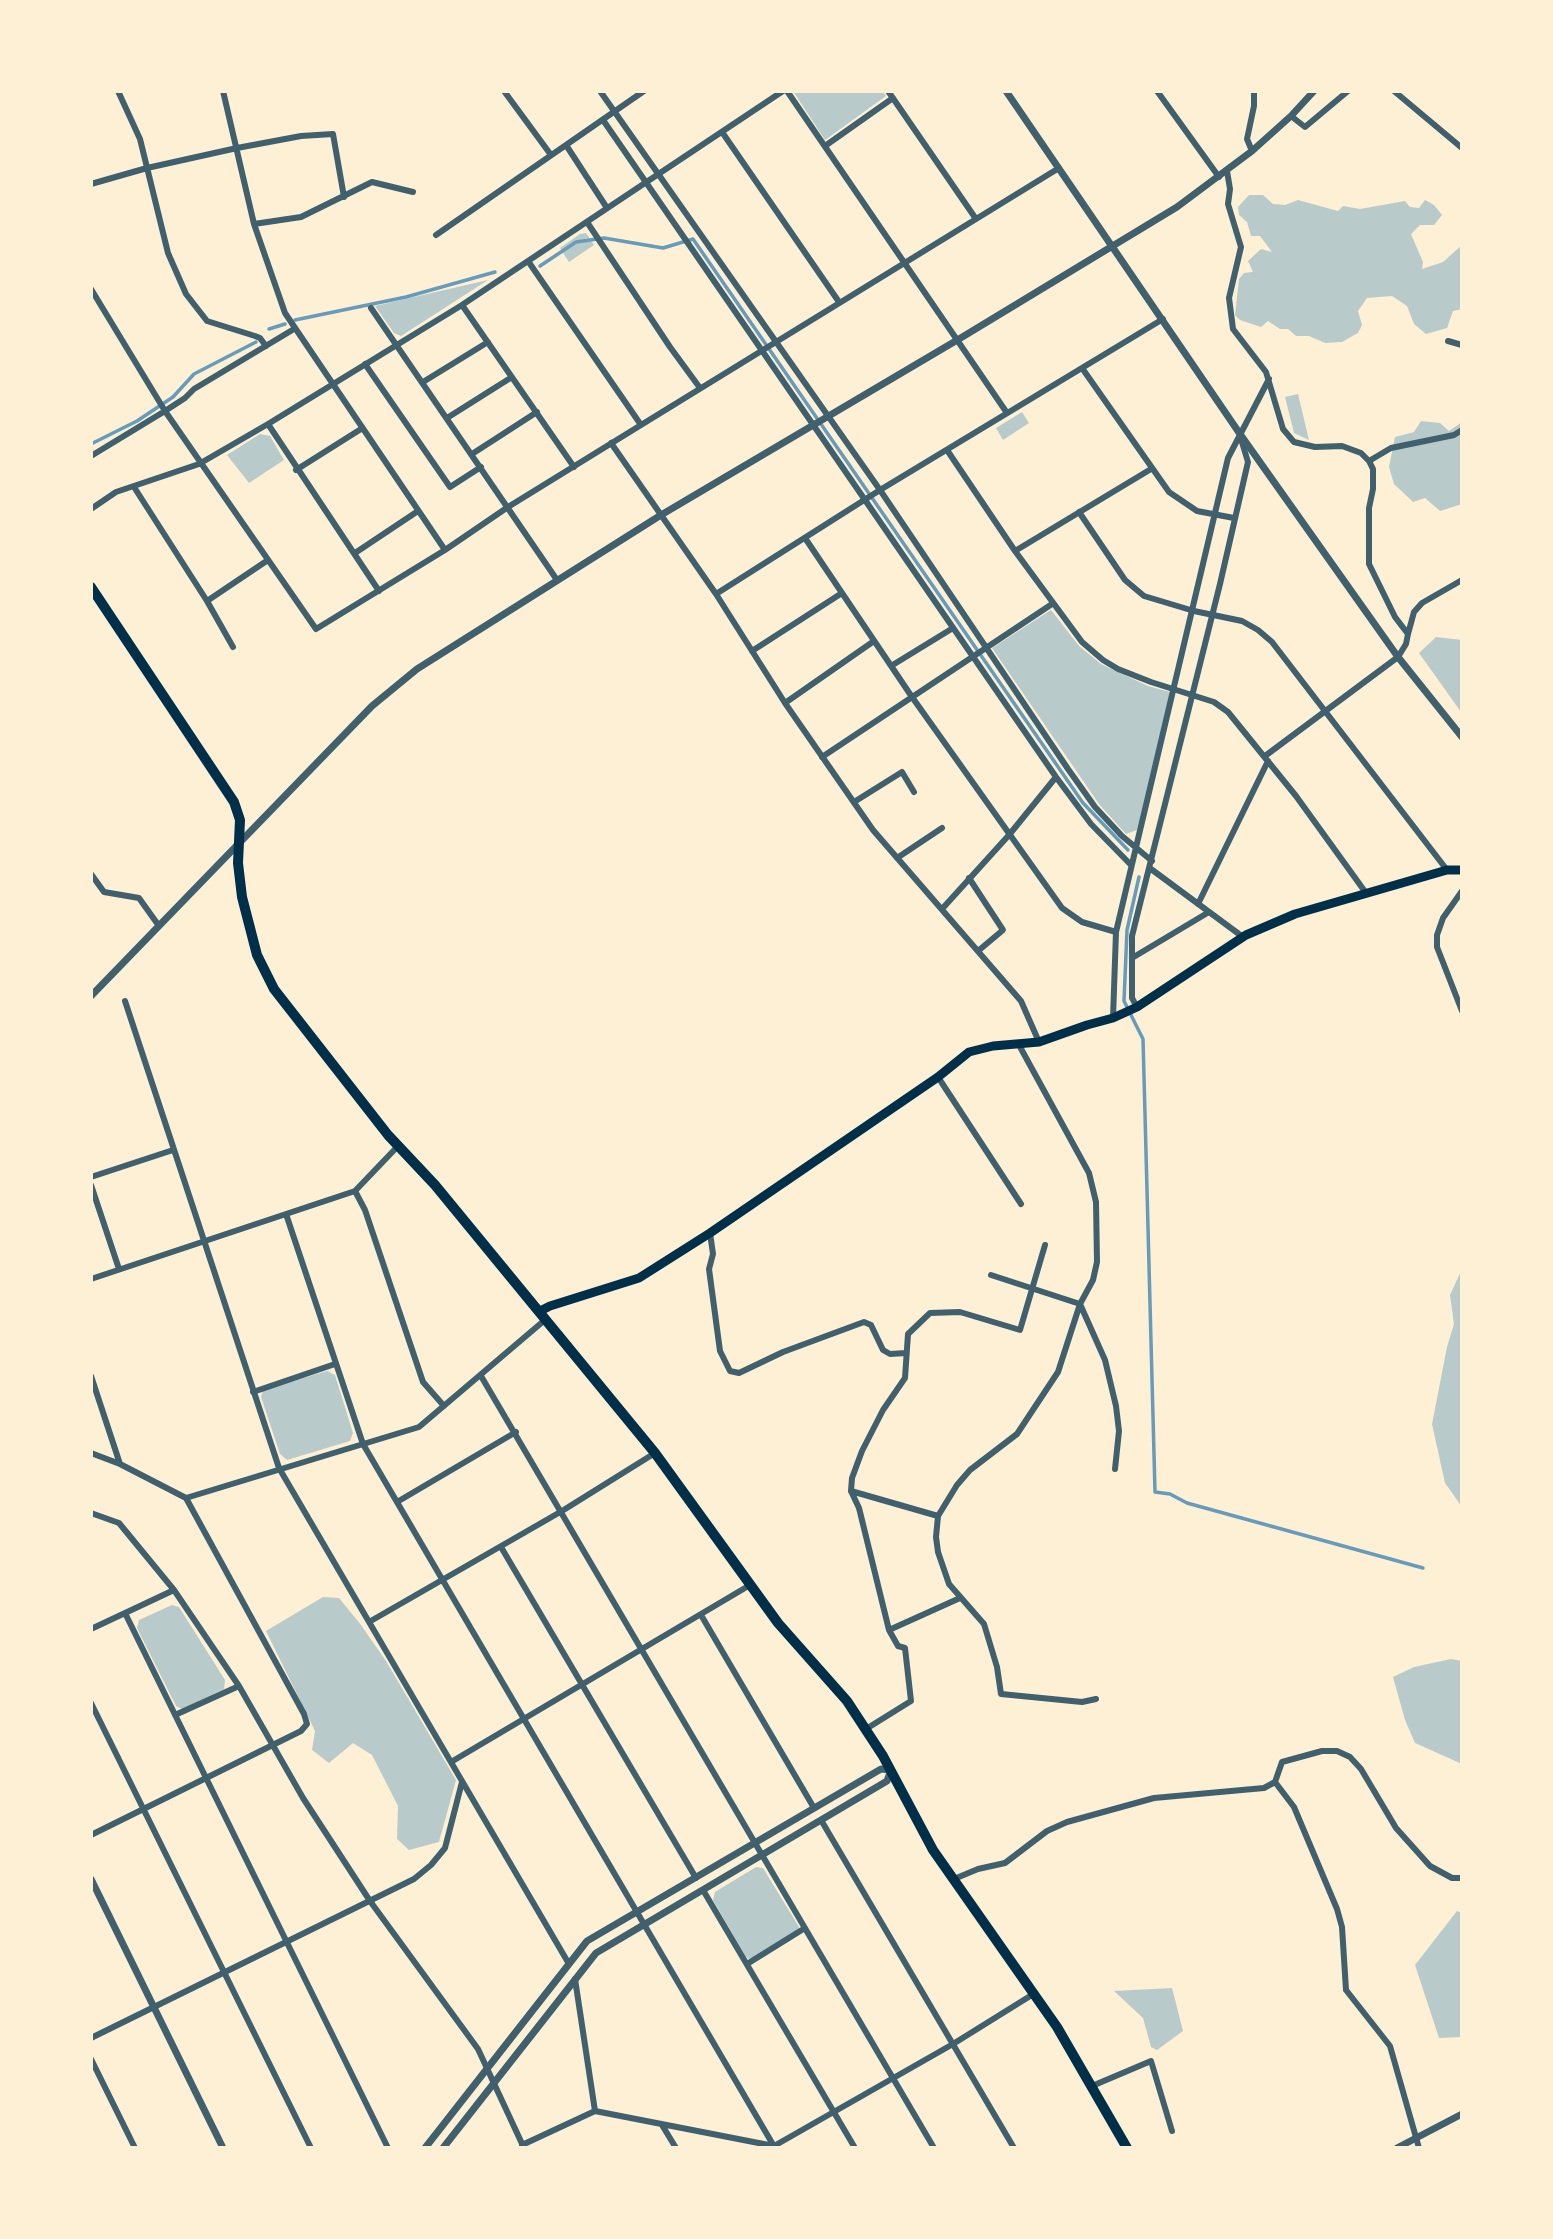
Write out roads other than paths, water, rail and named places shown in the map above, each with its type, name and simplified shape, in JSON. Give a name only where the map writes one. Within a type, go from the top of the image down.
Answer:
[{"type":"highway","points":[[91,587],[229,792],[240,820],[238,872],[242,897],[250,934],[268,980],[398,1146],[435,1185],[541,1319],[655,1453],[793,1642],[847,1701],[891,1770],[933,1850],[1035,1993],[1127,2148]]},
{"type":"main road","points":[[541,1319],[550,1306],[630,1282],[710,1233],[937,1077],[969,1052],[993,1046],[1039,1042],[1113,1018],[1137,1007],[1243,937],[1295,914],[1447,870],[1462,870]]},
{"type":"street","points":[[118,91],[140,139],[168,253],[186,295],[206,321],[255,336],[266,345]]},
{"type":"street","points":[[223,91],[254,224],[278,300],[294,330],[445,550]]},
{"type":"street","points":[[504,91],[551,155]]},
{"type":"street","points":[[600,91],[880,490],[1095,807],[1122,836],[1153,861]]},
{"type":"street","points":[[436,236],[644,91]]},
{"type":"street","points":[[91,509],[116,492],[199,464],[268,424],[462,305],[785,91],[1007,413]]},
{"type":"street","points":[[1006,91],[1240,434],[1398,657],[1458,727],[1462,737]]},
{"type":"street","points":[[1252,151],[1247,139],[1254,106],[1254,91]]},
{"type":"street","points":[[91,996],[372,706],[417,669],[661,515],[959,340],[1177,207],[1252,151],[1314,91]]},
{"type":"street","points":[[1291,116],[1305,127],[1348,91]]},
{"type":"street","points":[[1394,91],[1462,148]]},
{"type":"street","points":[[1159,92],[1219,177]]},
{"type":"street","points":[[825,146],[891,94],[976,219]]},
{"type":"street","points":[[603,120],[953,628],[975,655],[1056,776],[1091,824],[1131,865]]},
{"type":"street","points":[[722,132],[839,302]]},
{"type":"street","points":[[91,184],[146,168],[237,148],[301,135],[333,134],[344,197]]},
{"type":"street","points":[[566,145],[607,208]]},
{"type":"street","points":[[91,289],[163,410],[316,629],[611,443],[1059,168]]},
{"type":"street","points":[[1227,171],[1230,189],[1228,204],[1241,247],[1229,298],[1233,329],[1269,379],[1283,429],[1294,442],[1315,447],[1342,446],[1361,453],[1369,460],[1373,470],[1369,508],[1369,564],[1395,617],[1408,634]]},
{"type":"street","points":[[254,224],[301,217],[372,182],[413,192]]},
{"type":"street","points":[[587,222],[700,388]]},
{"type":"street","points":[[528,261],[641,425]]},
{"type":"street","points":[[462,305],[574,467]]},
{"type":"street","points":[[371,308],[556,580]]},
{"type":"street","points":[[716,594],[880,490],[1163,318]]},
{"type":"street","points":[[91,456],[185,398],[194,389],[294,330]]},
{"type":"street","points":[[1448,341],[1462,345]]},
{"type":"street","points":[[423,382],[488,342]]},
{"type":"street","points":[[365,364],[450,487],[481,467]]},
{"type":"street","points":[[1082,368],[1169,492],[1197,511],[1234,518]]},
{"type":"street","points":[[447,418],[512,377]]},
{"type":"street","points":[[1113,1018],[1116,933],[1228,458],[1269,379]]},
{"type":"street","points":[[472,453],[537,412]]},
{"type":"street","points":[[268,424],[296,470],[379,590]]},
{"type":"street","points":[[296,470],[361,429]]},
{"type":"street","points":[[1369,460],[1391,447],[1454,435],[1462,430]]},
{"type":"street","points":[[1137,1007],[1132,998],[1132,936],[1153,861],[1248,462],[1240,434]]},
{"type":"street","points":[[611,443],[716,594],[785,703],[873,830],[1021,1001],[1039,1042]]},
{"type":"street","points":[[947,450],[1052,604],[1082,642],[1103,660],[1150,682],[1214,702],[1228,712],[1266,758],[1366,893]]},
{"type":"street","points":[[1015,551],[1151,469]]},
{"type":"street","points":[[134,487],[208,601],[233,647]]},
{"type":"street","points":[[355,553],[418,512]]},
{"type":"street","points":[[1079,512],[1125,580],[1144,596],[1194,611],[1242,621],[1272,642],[1447,870]]},
{"type":"street","points":[[805,538],[912,697],[1062,908],[1082,922],[1116,933]]},
{"type":"street","points":[[208,601],[268,560]]},
{"type":"street","points":[[1199,904],[1266,758],[1398,657],[1406,644],[1414,612],[1422,603],[1462,580]]},
{"type":"street","points":[[752,651],[842,593]]},
{"type":"street","points":[[822,757],[1052,604]]},
{"type":"street","points":[[891,666],[953,628]]},
{"type":"street","points":[[785,703],[874,641]]},
{"type":"street","points":[[854,802],[902,772],[914,792]]},
{"type":"street","points":[[942,909],[1009,835],[1056,776]]},
{"type":"street","points":[[897,858],[942,828]]},
{"type":"street","points":[[1150,869],[1243,937]]},
{"type":"street","points":[[91,874],[104,892],[139,898],[159,926]]},
{"type":"street","points":[[969,878],[1003,929],[978,951]]},
{"type":"street","points":[[1462,891],[1443,918],[1437,935],[1437,947],[1462,1011]]},
{"type":"street","points":[[1132,958],[1209,912]]},
{"type":"street","points":[[125,1001],[279,1468],[569,1964]]},
{"type":"street","points":[[1018,1045],[1089,1173],[1096,1202],[1098,1253],[1093,1280],[1080,1304],[1058,1372],[1017,1434],[970,1470],[957,1485],[938,1516],[938,1552],[949,1584],[984,1624],[997,1667],[1000,1694],[1082,1702],[1096,1699]]},
{"type":"street","points":[[937,1077],[1021,1204]]},
{"type":"street","points":[[91,1279],[355,1191],[398,1146]]},
{"type":"street","points":[[91,1177],[173,1150]]},
{"type":"street","points":[[91,1185],[119,1269]]},
{"type":"street","points":[[355,1191],[365,1210],[424,1381],[444,1406]]},
{"type":"street","points":[[286,1214],[363,1444],[775,2147]]},
{"type":"street","points":[[710,1233],[713,1254],[709,1269],[720,1352],[730,1371],[739,1373],[783,1352],[864,1322],[870,1325],[883,1350],[890,1354],[906,1353]]},
{"type":"street","points":[[866,1729],[911,1701],[905,1648],[898,1646],[889,1630],[859,1508],[851,1491],[852,1478],[862,1451],[883,1410],[905,1378],[908,1334],[930,1313],[960,1312],[1020,1330],[1045,1245]]},
{"type":"street","points":[[991,1275],[1080,1304],[1105,1360],[1115,1406],[1119,1431],[1115,1469]]},
{"type":"street","points":[[186,1498],[419,1427],[481,1376],[541,1319]]},
{"type":"street","points":[[253,1392],[335,1364]]},
{"type":"street","points":[[91,1376],[120,1464]]},
{"type":"street","points":[[481,1376],[934,2148]]},
{"type":"street","points":[[397,1502],[516,1432]]},
{"type":"street","points":[[91,1453],[120,1464],[186,1498],[307,1724],[301,1731],[91,1835]]},
{"type":"street","points":[[369,1622],[562,1511],[655,1453]]},
{"type":"street","points":[[851,1491],[938,1516]]},
{"type":"street","points":[[91,1513],[119,1523],[174,1590],[239,1686],[303,1798],[370,1901],[478,2049],[523,2146],[595,2111],[775,2147],[1035,1993]]},
{"type":"street","points":[[501,1547],[696,1878]]},
{"type":"street","points":[[451,1762],[750,1585]]},
{"type":"street","points":[[91,1629],[174,1590]]},
{"type":"street","points":[[889,1630],[960,1598]]},
{"type":"street","points":[[125,1613],[388,2148]]},
{"type":"street","points":[[701,1615],[814,1808]]},
{"type":"street","points":[[175,1715],[239,1686]]},
{"type":"street","points":[[91,1703],[311,2148]]},
{"type":"street","points":[[954,1880],[978,1869],[1005,1863],[1047,1831],[1067,1822],[1154,1798],[1264,1788],[1275,1782],[1282,1762],[1322,1751],[1337,1751],[1350,1757],[1361,1769],[1396,1828],[1430,1866],[1452,1878],[1462,1878]]},
{"type":"street","points":[[425,2148],[587,1941],[881,1769],[891,1770],[887,1781],[596,1953],[443,2148]]},
{"type":"street","points":[[91,2038],[414,1879],[431,1865],[445,1848],[462,1782]]},
{"type":"street","points":[[1275,1782],[1294,1807],[1337,1909],[1342,1927],[1346,1990],[1390,2046],[1419,2148]]},
{"type":"street","points":[[821,1820],[1014,2148]]},
{"type":"street","points":[[91,1879],[223,2148]]},
{"type":"street","points":[[703,1889],[855,2148]]},
{"type":"street","points":[[747,1964],[806,1928]]},
{"type":"street","points":[[575,1979],[595,2111]]},
{"type":"street","points":[[91,2059],[135,2148]]},
{"type":"street","points":[[1092,2086],[1151,2061],[1172,2131]]},
{"type":"street","points":[[1397,2148],[1462,2114]]},
{"type":"street","points":[[662,2125],[676,2148]]},
{"type":"waterway","points":[[540,266],[576,242],[604,238],[663,248],[693,239],[1083,803],[1128,850]]},
{"type":"waterway","points":[[295,320],[406,297],[495,272]]},
{"type":"waterway","points":[[269,329],[285,324]]},
{"type":"waterway","points":[[91,444],[137,421],[173,397],[194,374],[256,342]]},
{"type":"waterway","points":[[1139,877],[1127,930],[1124,1001],[1143,1039],[1155,1492],[1170,1494],[1187,1503],[1423,1568]]}]
